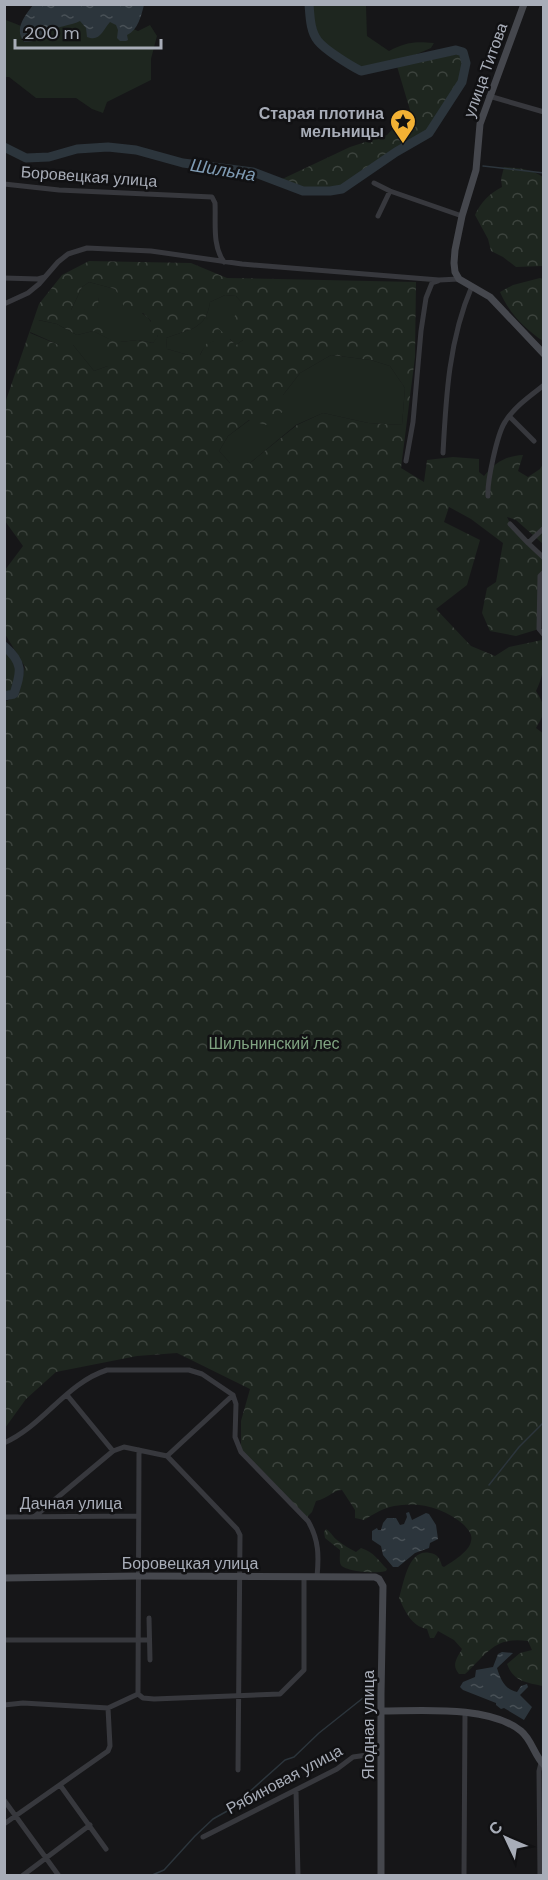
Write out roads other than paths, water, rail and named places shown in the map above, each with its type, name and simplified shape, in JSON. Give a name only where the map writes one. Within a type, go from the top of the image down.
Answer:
[{"type":"street","name":"улица Титова","points":[[459,279],[455,272],[455,250],[462,216],[476,170],[480,124],[524,4]]},
{"type":"street","points":[[489,96],[543,112]]},
{"type":"street","points":[[374,183],[390,191],[462,216]]},
{"type":"street","name":"Боровецкая улица","points":[[4,184],[59,190],[212,197],[216,203],[217,246],[224,262]]},
{"type":"street","points":[[378,216],[390,191]]},
{"type":"street","points":[[4,304],[28,293],[68,254],[87,248],[151,251],[224,262],[439,280],[459,279],[490,297],[543,354]]},
{"type":"street","points":[[4,278],[38,279],[46,276]]},
{"type":"street","points":[[406,461],[420,331],[426,298],[432,284],[439,280]]},
{"type":"street","points":[[443,453],[447,390],[458,326],[472,286]]},
{"type":"street","points":[[488,496],[487,486],[502,428],[509,416],[543,385]]},
{"type":"street","points":[[509,416],[534,441]]},
{"type":"street","points":[[510,524],[543,558]]},
{"type":"street","points":[[528,543],[543,528]]},
{"type":"street","points":[[543,572],[540,576],[539,629],[543,635]]},
{"type":"street","points":[[4,1443],[20,1434],[90,1377],[107,1370],[196,1371],[229,1390],[233,1395],[236,1404],[235,1437],[241,1452],[308,1521],[319,1546],[317,1577]]},
{"type":"street","points":[[67,1395],[113,1451]]},
{"type":"street","points":[[167,1456],[233,1395]]},
{"type":"street","points":[[34,1517],[113,1451],[124,1447],[167,1456],[239,1532],[238,1770]]},
{"type":"street","points":[[138,1694],[139,1450]]},
{"type":"street","name":"Дачная улица","points":[[4,1517],[138,1516]]},
{"type":"street","name":"Боровецкая улица","points":[[4,1578],[375,1577]]},
{"type":"street","name":"Ягодная улица","points":[[375,1577],[383,1586],[381,1875]]},
{"type":"street","points":[[138,1694],[143,1698],[154,1699],[280,1694],[304,1670],[304,1578]]},
{"type":"street","points":[[149,1618],[150,1660]]},
{"type":"street","points":[[4,1640],[149,1640]]},
{"type":"street","points":[[4,1705],[23,1703],[108,1708],[138,1694]]},
{"type":"street","points":[[4,1824],[108,1751],[110,1746],[108,1708]]},
{"type":"street","points":[[381,1711],[465,1712],[495,1717],[516,1727],[530,1740],[542,1764],[539,1771],[540,1875]]},
{"type":"street","points":[[464,1875],[465,1712]]},
{"type":"street","name":"Рябиновая улица","points":[[203,1837],[337,1769],[353,1757],[381,1753]]},
{"type":"street","points":[[60,1785],[106,1849]]},
{"type":"street","points":[[296,1790],[298,1875]]},
{"type":"street","points":[[4,1800],[58,1875]]},
{"type":"street","points":[[22,1875],[90,1825]]},
{"type":"water","points":[[33,5],[144,5],[134,30],[127,35],[128,40],[126,41],[120,41],[117,38],[116,25],[110,22],[98,37],[87,37],[86,28],[80,21],[50,30],[34,41],[24,42],[20,28]]},
{"type":"water","points":[[409,1512],[412,1520],[426,1513],[429,1514],[436,1525],[438,1539],[430,1543],[429,1548],[415,1553],[398,1567],[393,1567],[383,1555],[381,1546],[372,1540],[372,1531],[377,1528],[381,1530],[387,1518],[396,1518],[400,1525],[404,1524],[406,1513]]},
{"type":"water","points":[[513,1653],[497,1668],[504,1683],[509,1689],[517,1692],[521,1686],[527,1684],[528,1687],[520,1695],[532,1707],[524,1720],[504,1708],[501,1709],[496,1703],[460,1687],[463,1682],[475,1677],[476,1670],[493,1667],[498,1654]]},
{"type":"waterway","name":"Шильна","points":[[4,147],[26,158],[49,157],[77,149],[108,147],[136,150],[183,163],[253,172],[303,191],[342,189],[396,152],[429,133],[462,82],[466,63],[463,52],[456,50],[361,71],[321,45],[312,28],[309,4]]},
{"type":"waterway","points":[[483,166],[544,173]]},
{"type":"waterway","name":"Шильна","points":[[4,646],[15,658],[19,668],[14,694],[4,696]]},
{"type":"waterway","points":[[489,1485],[519,1447],[544,1422]]},
{"type":"waterway","points":[[150,1876],[164,1870],[213,1819],[229,1810],[285,1760],[294,1757],[319,1733],[363,1698]]},
{"type":"place","name":"Старая плотина мельницы","points":[[403,145]]},
{"type":"park label","name":"Шильнинский лес","points":[[274,1043]]}]
